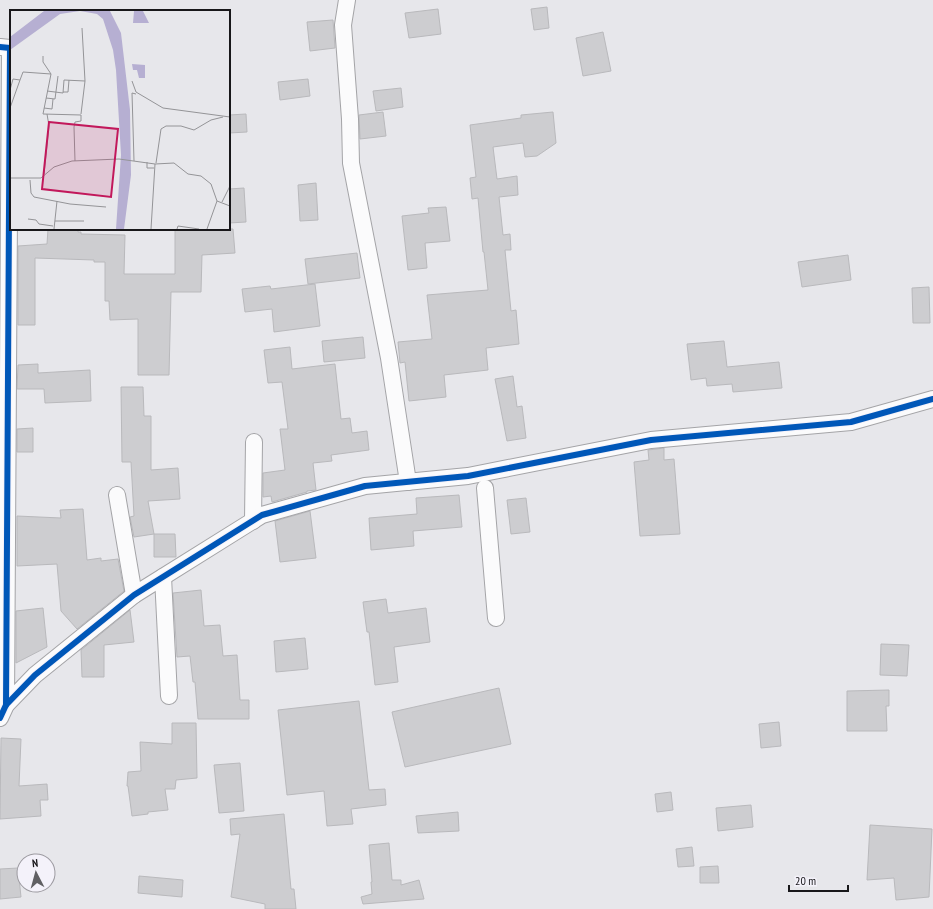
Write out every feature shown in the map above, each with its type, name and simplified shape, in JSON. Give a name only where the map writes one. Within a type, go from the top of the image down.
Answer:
[{"type":"street","points":[[347,0],[343,25],[350,119],[351,163],[389,358],[408,482]]},
{"type":"street","points":[[0,47],[10,48],[3,712]]},
{"type":"street","points":[[3,712],[35,675],[134,595],[262,515],[365,486],[468,476],[651,440],[851,422],[933,399]]},
{"type":"street","points":[[253,521],[254,442]]},
{"type":"street","points":[[485,488],[496,618]]},
{"type":"street","points":[[117,495],[134,595]]},
{"type":"street","points":[[163,577],[169,696]]},
{"type":"building","points":[[547,7],[549,28],[534,30],[531,9]]},
{"type":"building","points":[[438,9],[441,34],[409,38],[405,13]]},
{"type":"building","points":[[333,20],[335,48],[310,51],[307,22]]},
{"type":"building","points":[[603,32],[611,71],[583,76],[576,38]]},
{"type":"building","points":[[308,79],[310,96],[280,100],[278,82]]},
{"type":"building","points":[[401,88],[403,107],[376,111],[373,91]]},
{"type":"building","points":[[383,112],[386,136],[360,139],[359,115]]},
{"type":"building","points":[[553,112],[556,143],[537,156],[525,157],[523,143],[493,147],[497,179],[517,176],[518,195],[499,197],[503,235],[510,234],[511,250],[505,250],[511,311],[516,310],[519,344],[486,348],[488,370],[444,375],[446,397],[409,401],[405,362],[400,363],[398,342],[432,339],[427,295],[488,290],[478,198],[472,199],[470,178],[476,177],[470,125],[521,118],[521,115]]},
{"type":"building","points":[[246,114],[247,132],[230,133],[230,115]]},
{"type":"building","points":[[316,183],[318,220],[300,221],[298,185]]},
{"type":"building","points":[[244,188],[246,222],[230,223],[230,189]]},
{"type":"building","points":[[446,207],[450,241],[425,243],[427,268],[408,270],[402,216],[429,213],[428,208]]},
{"type":"building","points":[[233,229],[235,253],[202,255],[201,292],[171,292],[169,375],[138,375],[138,319],[110,320],[109,301],[105,301],[105,262],[94,262],[94,260],[35,258],[35,325],[18,325],[18,246],[47,244],[48,230],[78,230],[81,234],[125,235],[124,274],[175,274],[175,230]]},
{"type":"building","points":[[357,253],[360,278],[308,284],[305,259]]},
{"type":"building","points":[[848,255],[851,280],[802,287],[798,262]]},
{"type":"building","points":[[315,284],[320,326],[274,332],[272,309],[245,312],[242,289],[270,286],[271,289]]},
{"type":"building","points":[[929,287],[930,323],[913,323],[912,288]]},
{"type":"building","points":[[363,337],[365,358],[324,362],[322,341]]},
{"type":"building","points":[[724,341],[727,367],[779,362],[782,388],[733,392],[732,384],[707,386],[706,378],[691,380],[687,344]]},
{"type":"building","points":[[290,347],[292,369],[335,364],[341,419],[350,418],[352,433],[367,431],[369,450],[331,455],[332,461],[313,463],[316,490],[307,491],[272,502],[271,496],[263,497],[263,473],[285,470],[280,429],[288,429],[282,382],[268,383],[264,350]]},
{"type":"building","points":[[38,364],[38,373],[90,370],[91,401],[45,403],[44,389],[17,389],[18,365]]},
{"type":"building","points":[[513,376],[517,407],[522,406],[526,438],[507,441],[495,379]]},
{"type":"building","points":[[121,387],[143,387],[144,416],[151,416],[151,470],[178,468],[180,499],[148,501],[154,534],[134,537],[130,517],[134,516],[131,462],[122,462]]},
{"type":"building","points":[[33,428],[33,452],[17,452],[17,429]]},
{"type":"building","points":[[664,448],[664,460],[674,459],[680,534],[640,536],[634,462],[649,460],[648,450]]},
{"type":"building","points":[[459,495],[462,527],[413,531],[414,546],[371,550],[369,518],[417,514],[416,498]]},
{"type":"building","points":[[526,498],[530,532],[511,534],[507,500]]},
{"type":"building","points":[[83,509],[87,560],[101,558],[101,561],[118,559],[124,591],[77,629],[61,611],[57,564],[17,566],[17,516],[61,518],[60,510]]},
{"type":"building","points":[[310,511],[316,558],[280,562],[275,521]]},
{"type":"building","points":[[154,534],[175,534],[176,557],[154,557]]},
{"type":"building","points":[[201,590],[204,626],[220,625],[223,656],[237,655],[240,700],[249,700],[249,719],[198,719],[195,682],[193,682],[190,656],[177,657],[173,593]]},
{"type":"building","points":[[386,599],[388,613],[426,608],[430,642],[394,647],[398,682],[375,685],[369,632],[367,632],[363,602]]},
{"type":"building","points":[[43,608],[47,647],[16,663],[16,611]]},
{"type":"building","points":[[130,610],[134,642],[104,645],[104,677],[82,677],[81,650]]},
{"type":"building","points":[[305,638],[308,669],[276,672],[274,641]]},
{"type":"building","points":[[881,644],[909,645],[907,676],[880,675]]},
{"type":"building","points":[[499,688],[511,744],[405,767],[392,712]]},
{"type":"building","points":[[889,690],[889,706],[886,706],[887,731],[847,731],[847,691]]},
{"type":"building","points":[[359,701],[369,790],[385,789],[386,805],[351,809],[353,824],[327,826],[324,791],[287,795],[278,710]]},
{"type":"building","points":[[779,722],[781,746],[761,748],[759,724]]},
{"type":"building","points":[[172,723],[196,723],[197,778],[176,780],[175,789],[165,789],[168,810],[148,812],[148,814],[132,816],[127,786],[128,772],[141,771],[140,742],[172,744]]},
{"type":"building","points":[[1,738],[21,739],[19,786],[47,784],[48,800],[40,800],[41,816],[0,819]]},
{"type":"building","points":[[240,763],[244,811],[219,813],[214,765]]},
{"type":"building","points":[[671,792],[673,810],[657,812],[655,794]]},
{"type":"building","points":[[751,805],[753,827],[718,831],[716,808]]},
{"type":"building","points":[[458,812],[459,831],[418,833],[416,816]]},
{"type":"building","points":[[284,814],[291,889],[294,889],[296,909],[265,909],[265,904],[231,897],[240,834],[231,835],[230,819]]},
{"type":"building","points":[[870,825],[932,829],[929,897],[896,900],[894,878],[867,880]]},
{"type":"building","points":[[389,843],[392,880],[401,880],[401,885],[419,880],[424,899],[363,904],[361,897],[372,894],[369,845]]},
{"type":"building","points":[[692,847],[694,866],[678,867],[676,849]]},
{"type":"building","points":[[718,866],[719,883],[700,883],[700,867]]},
{"type":"building","points":[[16,868],[16,893],[21,893],[21,897],[0,899],[0,869]]},
{"type":"building","points":[[139,876],[183,880],[182,897],[138,893]]},
{"type":"cycle path","points":[[0,47],[10,48],[6,705]]},
{"type":"cycle path","points":[[0,718],[6,705],[35,675],[134,595],[262,515],[365,486],[468,476],[651,440],[851,422],[933,399]]}]
